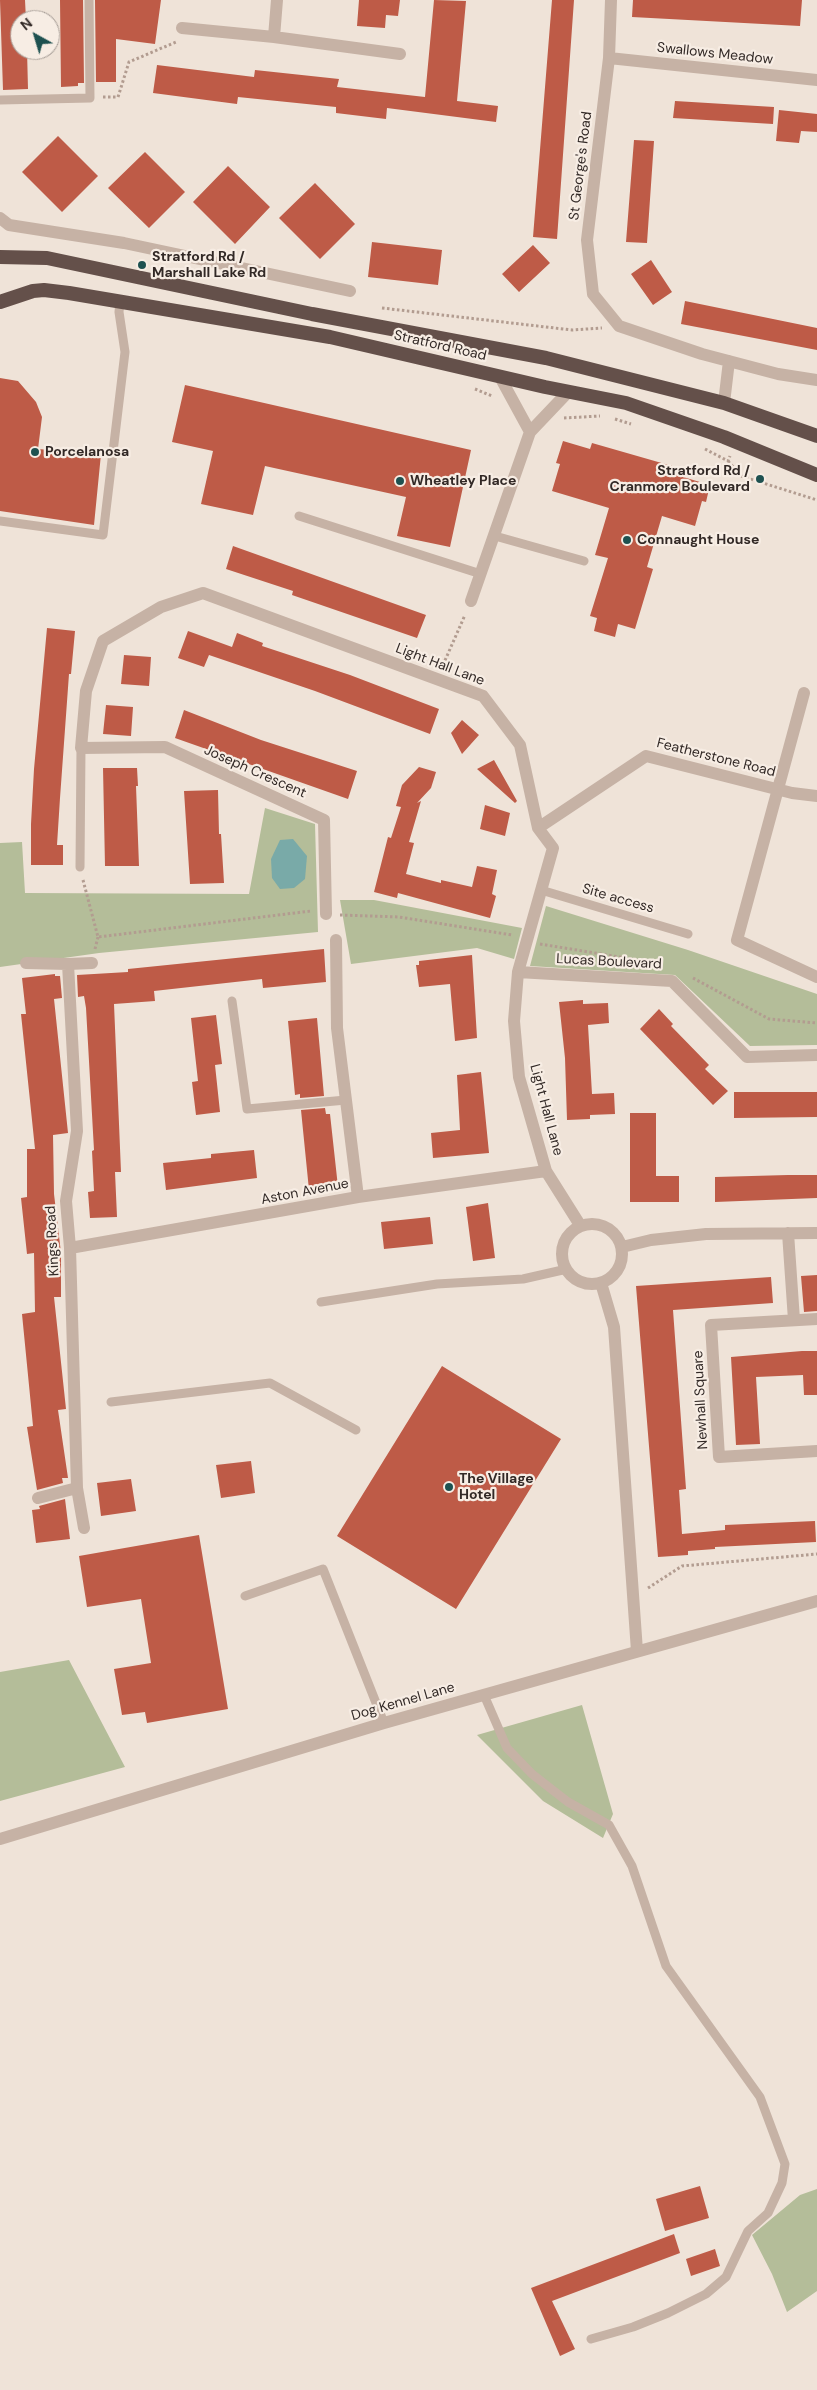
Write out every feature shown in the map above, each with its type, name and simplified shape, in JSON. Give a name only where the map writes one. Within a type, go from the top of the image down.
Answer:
[{"type":"highway","name":"Stratford Road","points":[[0,257],[47,258],[312,314],[546,358],[724,403],[817,436]]},
{"type":"highway","name":"Stratford Road","points":[[0,302],[19,294],[44,290],[330,337],[500,377],[626,403],[736,442],[817,475]]},
{"type":"street","points":[[274,37],[277,0]]},
{"type":"street","name":"St George's Road","points":[[611,0],[609,58],[587,240],[593,294],[619,326]]},
{"type":"street","points":[[182,28],[274,37],[400,54]]},
{"type":"street","name":"Swallows Meadow","points":[[609,58],[817,80]]},
{"type":"street","points":[[0,218],[9,225],[124,242],[350,292]]},
{"type":"street","points":[[619,326],[729,361],[778,374],[817,380]]},
{"type":"street","points":[[724,403],[729,361]]},
{"type":"street","points":[[500,377],[530,432]]},
{"type":"street","points":[[471,601],[530,432],[568,392]]},
{"type":"street","name":"Light Hall Lane","points":[[81,748],[86,691],[103,641],[162,607],[203,593],[483,696],[520,744],[538,828],[553,848],[518,972],[514,1021],[519,1078],[546,1171],[580,1226]]},
{"type":"street","points":[[804,693],[737,940],[817,977]]},
{"type":"street","name":"Joseph Crescent","points":[[81,748],[165,747],[324,820],[326,914]]},
{"type":"street","name":"Featherstone Road","points":[[538,828],[646,756],[778,789],[817,796]]},
{"type":"street","points":[[336,940],[337,1028],[358,1197]]},
{"type":"street","points":[[26,963],[68,964],[92,962]]},
{"type":"street","name":"Kings Road","points":[[68,964],[77,1131],[66,1201],[70,1248],[77,1488],[84,1528]]},
{"type":"street","name":"Lucas Boulevard","points":[[518,972],[672,981],[747,1057],[817,1055]]},
{"type":"street","name":"Aston Avenue","points":[[70,1248],[358,1197],[546,1171]]},
{"type":"street","points":[[595,1224],[604,1226],[612,1231],[622,1247],[620,1265],[609,1279],[601,1283],[582,1282],[573,1277],[566,1269],[562,1251],[565,1242],[580,1226],[595,1224]]},
{"type":"street","points":[[788,1232],[794,1320]]},
{"type":"street","points":[[622,1247],[651,1240],[706,1234],[817,1233]]},
{"type":"street","points":[[601,1283],[614,1327],[637,1651]]},
{"type":"street","name":"Newhall Square","points":[[817,1319],[711,1326],[719,1457],[817,1451]]},
{"type":"street","points":[[38,1498],[77,1488]]},
{"type":"street","name":"Dog Kennel Lane","points":[[0,1839],[384,1723],[817,1601]]},
{"type":"lane","points":[[0,100],[90,98],[89,0]]},
{"type":"lane","points":[[0,521],[103,535],[125,352],[119,312],[120,301]]},
{"type":"lane","points":[[299,516],[481,574]]},
{"type":"lane","points":[[495,536],[584,561]]},
{"type":"lane","points":[[80,867],[81,748]]},
{"type":"lane","name":"Site access","points":[[541,890],[688,934]]},
{"type":"lane","points":[[232,1002],[247,1109],[346,1100]]},
{"type":"lane","points":[[320,1302],[437,1284],[523,1280],[566,1269]]},
{"type":"lane","points":[[111,1402],[270,1383],[356,1430]]},
{"type":"lane","points":[[245,1596],[323,1569],[384,1723]]},
{"type":"lane","points":[[484,1695],[507,1748],[532,1774],[568,1802],[609,1824],[632,1866],[666,1966],[760,2097],[784,2164],[782,2183],[768,2213],[748,2231],[726,2277],[706,2294],[668,2313],[633,2327],[591,2339]]},
{"type":"path","points":[[90,98],[118,97],[129,62],[176,44],[182,28]]},
{"type":"path","points":[[378,308],[572,330],[619,326]]},
{"type":"path","points":[[466,386],[492,395],[502,408],[516,407]]},
{"type":"path","points":[[548,413],[559,418],[604,416]]},
{"type":"path","points":[[612,418],[639,426]]},
{"type":"path","points":[[728,461],[736,442]]},
{"type":"path","points":[[699,446],[728,461],[741,476],[817,500]]},
{"type":"path","points":[[437,679],[471,601]]},
{"type":"path","points":[[80,867],[98,937],[311,911],[326,914],[399,916],[528,937]]},
{"type":"path","points":[[633,1598],[682,1566],[817,1554]]},
{"type":"green space","points":[[265,808],[315,824],[318,932],[99,953],[0,967],[0,843],[22,842],[25,893],[249,894]]},
{"type":"green space","points":[[340,900],[374,900],[522,928],[514,959],[477,948],[351,964]]},
{"type":"green space","points":[[546,906],[688,950],[817,994],[817,1045],[750,1046],[675,975],[530,966]]},
{"type":"green space","points":[[69,1660],[125,1767],[0,1801],[0,1672]]},
{"type":"green space","points":[[582,1705],[613,1814],[603,1838],[543,1801],[477,1735]]},
{"type":"green space","points":[[817,2189],[817,2291],[787,2312],[772,2274],[752,2235],[800,2195]]},
{"type":"water","points":[[293,839],[307,856],[305,879],[294,888],[280,889],[272,878],[271,859],[280,840]]},
{"type":"building","points":[[0,0],[25,0],[26,10],[10,10],[10,60],[27,60],[28,89],[3,90]]},
{"type":"building","points":[[60,0],[83,0],[84,83],[78,83],[78,86],[61,87]]},
{"type":"building","points":[[95,0],[161,0],[155,44],[116,39],[116,82],[96,82]]},
{"type":"building","points":[[359,0],[400,0],[398,16],[386,15],[385,28],[357,26]]},
{"type":"building","points":[[434,0],[466,1],[457,101],[498,106],[496,122],[387,108],[386,119],[336,113],[336,107],[238,97],[237,104],[153,93],[157,65],[254,77],[255,70],[339,79],[337,87],[425,97]]},
{"type":"building","points":[[552,0],[574,0],[557,239],[533,237]]},
{"type":"building","points":[[633,0],[802,0],[800,26],[632,17]]},
{"type":"building","points":[[675,101],[774,107],[773,124],[673,118]]},
{"type":"building","points":[[779,110],[817,114],[817,132],[801,131],[799,143],[776,141]]},
{"type":"building","points":[[58,136],[98,176],[62,212],[22,172]]},
{"type":"building","points":[[634,140],[654,141],[647,243],[626,242]]},
{"type":"building","points":[[145,152],[185,192],[149,228],[108,188]]},
{"type":"building","points":[[228,166],[270,207],[235,244],[193,202]]},
{"type":"building","points":[[315,183],[355,224],[320,259],[279,218]]},
{"type":"building","points":[[372,242],[442,250],[438,285],[368,277]]},
{"type":"building","points":[[533,245],[550,263],[519,292],[502,274]]},
{"type":"building","points":[[651,260],[672,292],[653,305],[631,274]]},
{"type":"building","points":[[685,301],[817,328],[817,350],[681,324]]},
{"type":"building","name":"Porcelanosa","points":[[0,378],[18,381],[36,402],[42,417],[38,449],[101,454],[94,525],[0,511]]},
{"type":"building","name":"Wheatley Place","points":[[185,385],[471,450],[450,547],[397,536],[406,497],[265,466],[253,515],[201,504],[213,451],[172,442]]},
{"type":"building","name":"Connaught House","points":[[563,441],[590,449],[592,443],[686,470],[683,477],[710,485],[706,502],[702,501],[695,526],[662,516],[647,567],[653,569],[635,629],[618,624],[615,637],[594,631],[597,618],[590,616],[608,558],[595,555],[609,508],[552,491],[560,464],[556,463]]},
{"type":"building","points":[[233,546],[426,615],[417,638],[292,595],[293,591],[226,569]]},
{"type":"building","points":[[47,628],[75,631],[71,674],[69,674],[57,845],[63,845],[63,865],[31,865],[34,769]]},
{"type":"building","points":[[188,631],[232,647],[237,633],[263,643],[262,646],[350,675],[439,709],[430,734],[315,691],[209,655],[204,667],[178,658]]},
{"type":"building","points":[[124,655],[151,657],[149,686],[121,684]]},
{"type":"building","points":[[106,705],[133,707],[131,736],[103,734]]},
{"type":"building","points":[[184,710],[261,740],[357,771],[348,799],[175,738]]},
{"type":"building","points":[[462,720],[479,735],[462,754],[451,733]]},
{"type":"building","points":[[494,760],[517,801],[515,803],[477,769]]},
{"type":"building","points":[[419,767],[436,772],[431,788],[417,803],[421,801],[409,842],[414,843],[406,874],[441,883],[441,880],[472,887],[477,866],[497,870],[492,894],[496,896],[490,918],[398,893],[397,898],[374,892],[388,837],[391,838],[401,807],[396,806],[402,785]]},
{"type":"building","points":[[103,768],[137,768],[139,866],[105,866]]},
{"type":"building","points":[[218,790],[219,834],[221,834],[224,883],[190,884],[184,791]]},
{"type":"building","points":[[485,805],[510,813],[505,836],[480,829]]},
{"type":"building","points":[[324,949],[326,982],[263,988],[262,979],[154,991],[155,1001],[114,1004],[121,1172],[115,1172],[117,1217],[90,1218],[88,1192],[94,1191],[92,1151],[94,1150],[86,1008],[84,996],[78,997],[77,975],[128,972],[128,969]]},
{"type":"building","points":[[472,955],[477,1038],[455,1041],[450,984],[419,987],[416,965],[419,965],[419,961]]},
{"type":"building","points":[[55,974],[55,976],[60,976],[62,998],[54,999],[68,1133],[53,1135],[54,1194],[61,1253],[61,1297],[54,1297],[66,1409],[58,1410],[68,1478],[62,1478],[63,1483],[37,1490],[27,1427],[33,1426],[22,1314],[35,1312],[34,1253],[27,1254],[21,1198],[27,1197],[27,1149],[35,1149],[21,1014],[26,1014],[22,978]]},
{"type":"building","points":[[583,1000],[583,1004],[608,1003],[609,1023],[588,1025],[592,1094],[614,1093],[615,1114],[590,1115],[590,1119],[567,1120],[565,1058],[559,1002]]},
{"type":"building","points":[[659,1009],[673,1024],[671,1026],[709,1065],[705,1069],[728,1091],[713,1105],[640,1029]]},
{"type":"building","points":[[216,1015],[222,1064],[215,1065],[220,1112],[196,1115],[192,1082],[198,1081],[191,1018]]},
{"type":"building","points":[[317,1018],[324,1096],[300,1098],[300,1094],[295,1095],[288,1021]]},
{"type":"building","points":[[481,1072],[489,1153],[433,1158],[431,1133],[460,1130],[457,1075]]},
{"type":"building","points":[[734,1092],[817,1092],[817,1117],[734,1118]]},
{"type":"building","points":[[325,1108],[326,1114],[330,1114],[338,1187],[309,1190],[301,1110]]},
{"type":"building","points":[[630,1113],[656,1113],[656,1176],[679,1176],[679,1202],[630,1202]]},
{"type":"building","points":[[254,1150],[257,1178],[166,1190],[163,1163],[211,1158],[211,1154]]},
{"type":"building","points":[[817,1175],[817,1198],[715,1202],[715,1177]]},
{"type":"building","points":[[488,1203],[495,1258],[473,1261],[466,1207]]},
{"type":"building","points":[[430,1217],[433,1244],[384,1249],[381,1222]]},
{"type":"building","points":[[817,1275],[817,1311],[804,1312],[801,1276]]},
{"type":"building","points":[[771,1277],[773,1303],[673,1310],[686,1489],[679,1490],[682,1534],[725,1530],[725,1525],[815,1521],[816,1542],[715,1547],[715,1549],[688,1551],[688,1555],[658,1557],[636,1286]]},
{"type":"building","points":[[817,1351],[817,1395],[804,1395],[803,1375],[756,1377],[760,1444],[736,1445],[731,1357]]},
{"type":"building","name":"The Village Hotel","points":[[442,1366],[561,1439],[456,1609],[337,1536]]},
{"type":"building","points":[[251,1461],[255,1493],[221,1498],[216,1465]]},
{"type":"building","points":[[131,1479],[136,1511],[101,1516],[97,1483]]},
{"type":"building","points":[[65,1499],[70,1539],[36,1543],[32,1510],[40,1509],[39,1506]]},
{"type":"building","points":[[199,1535],[228,1709],[147,1723],[145,1712],[122,1715],[114,1669],[151,1663],[141,1599],[87,1607],[79,1556]]},
{"type":"building","points":[[700,2186],[709,2218],[665,2231],[656,2199]]},
{"type":"building","points":[[674,2234],[680,2253],[552,2301],[575,2349],[560,2356],[531,2288]]},
{"type":"building","points":[[715,2249],[720,2266],[691,2276],[686,2259]]},
{"type":"place","name":"Stratford Rd / Marshall Lake Rd","points":[[142,265]]},
{"type":"place","name":"Porcelanosa","points":[[35,452]]},
{"type":"place","name":"Stratford Rd / Cranmore Boulevard","points":[[760,479]]},
{"type":"place","name":"Wheatley Place","points":[[400,481]]},
{"type":"place","name":"Connaught House","points":[[627,540]]},
{"type":"place","name":"The Village Hotel","points":[[449,1487]]}]
